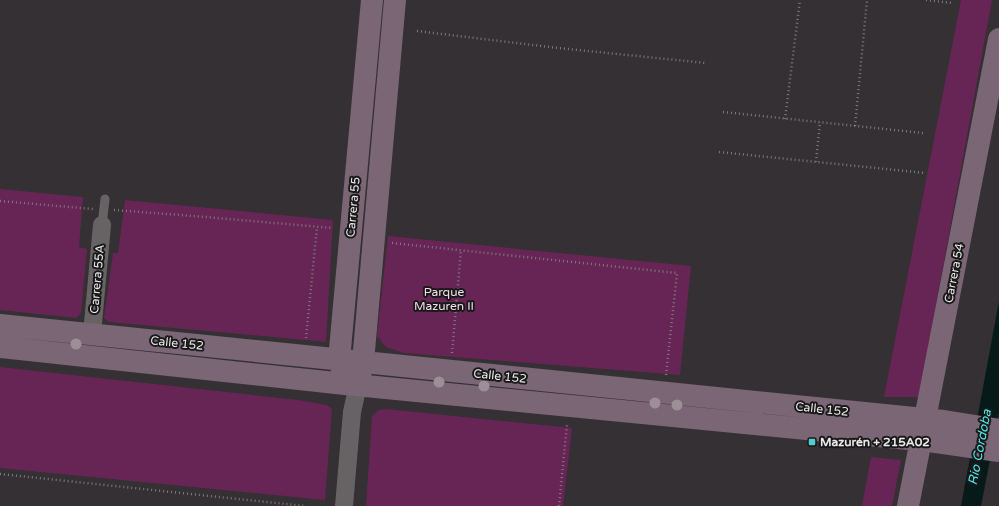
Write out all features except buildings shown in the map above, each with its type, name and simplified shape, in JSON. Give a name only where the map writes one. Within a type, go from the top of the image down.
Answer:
[{"type":"street","name":"Carrera 55","points":[[352,384],[363,362],[374,241],[375,96],[372,0]]},
{"type":"street","name":"Carrera 55","points":[[344,506],[352,412],[352,384],[340,360],[351,230],[375,96],[395,0]]},
{"type":"street","name":"Carrera 54","points":[[908,506],[921,440],[935,420],[999,39]]},
{"type":"street","name":"Carrera 55A","points":[[92,334],[103,217]]},
{"type":"street","name":"Calle 152","points":[[0,325],[935,420],[999,430]]},
{"type":"street","name":"Calle 152","points":[[0,347],[352,384],[921,440],[999,451]]},
{"type":"lane","points":[[103,217],[105,199]]},
{"type":"path","points":[[785,119],[800,0]]},
{"type":"path","points":[[855,126],[867,0]]},
{"type":"path","points":[[926,0],[952,3]]},
{"type":"path","points":[[416,31],[558,48],[706,63]]},
{"type":"path","points":[[723,112],[923,133]]},
{"type":"path","points":[[816,162],[820,122]]},
{"type":"path","points":[[719,152],[925,173]]},
{"type":"path","points":[[0,201],[103,217],[202,216],[351,230]]},
{"type":"path","points":[[306,345],[317,227]]},
{"type":"path","points":[[374,241],[677,273],[666,382]]},
{"type":"path","points":[[452,354],[461,250]]},
{"type":"path","points":[[559,506],[567,421]]},
{"type":"path","points":[[0,474],[304,506]]},
{"type":"green space","points":[[961,0],[992,0],[919,397],[884,397]]},
{"type":"green space","points":[[0,189],[83,197],[79,247],[87,249],[81,313],[76,318],[0,310]]},
{"type":"green space","points":[[125,200],[333,220],[326,342],[109,322],[104,318],[113,253],[118,253]]},
{"type":"green space","name":"Parque Mazuren II","points":[[388,236],[691,266],[680,375],[404,353],[386,347],[377,336]]},
{"type":"green space","points":[[0,367],[298,400],[327,405],[332,409],[325,500],[0,468]]},
{"type":"green space","points":[[386,409],[572,428],[563,506],[366,506],[372,416],[379,410]]},
{"type":"green space","points":[[871,457],[901,460],[892,506],[862,506]]},
{"type":"water","name":"Rio Cordoba","points":[[999,301],[999,413],[981,506],[961,506]]},
{"type":"place","name":"Mazurén + 215A02","points":[[812,442]]}]
